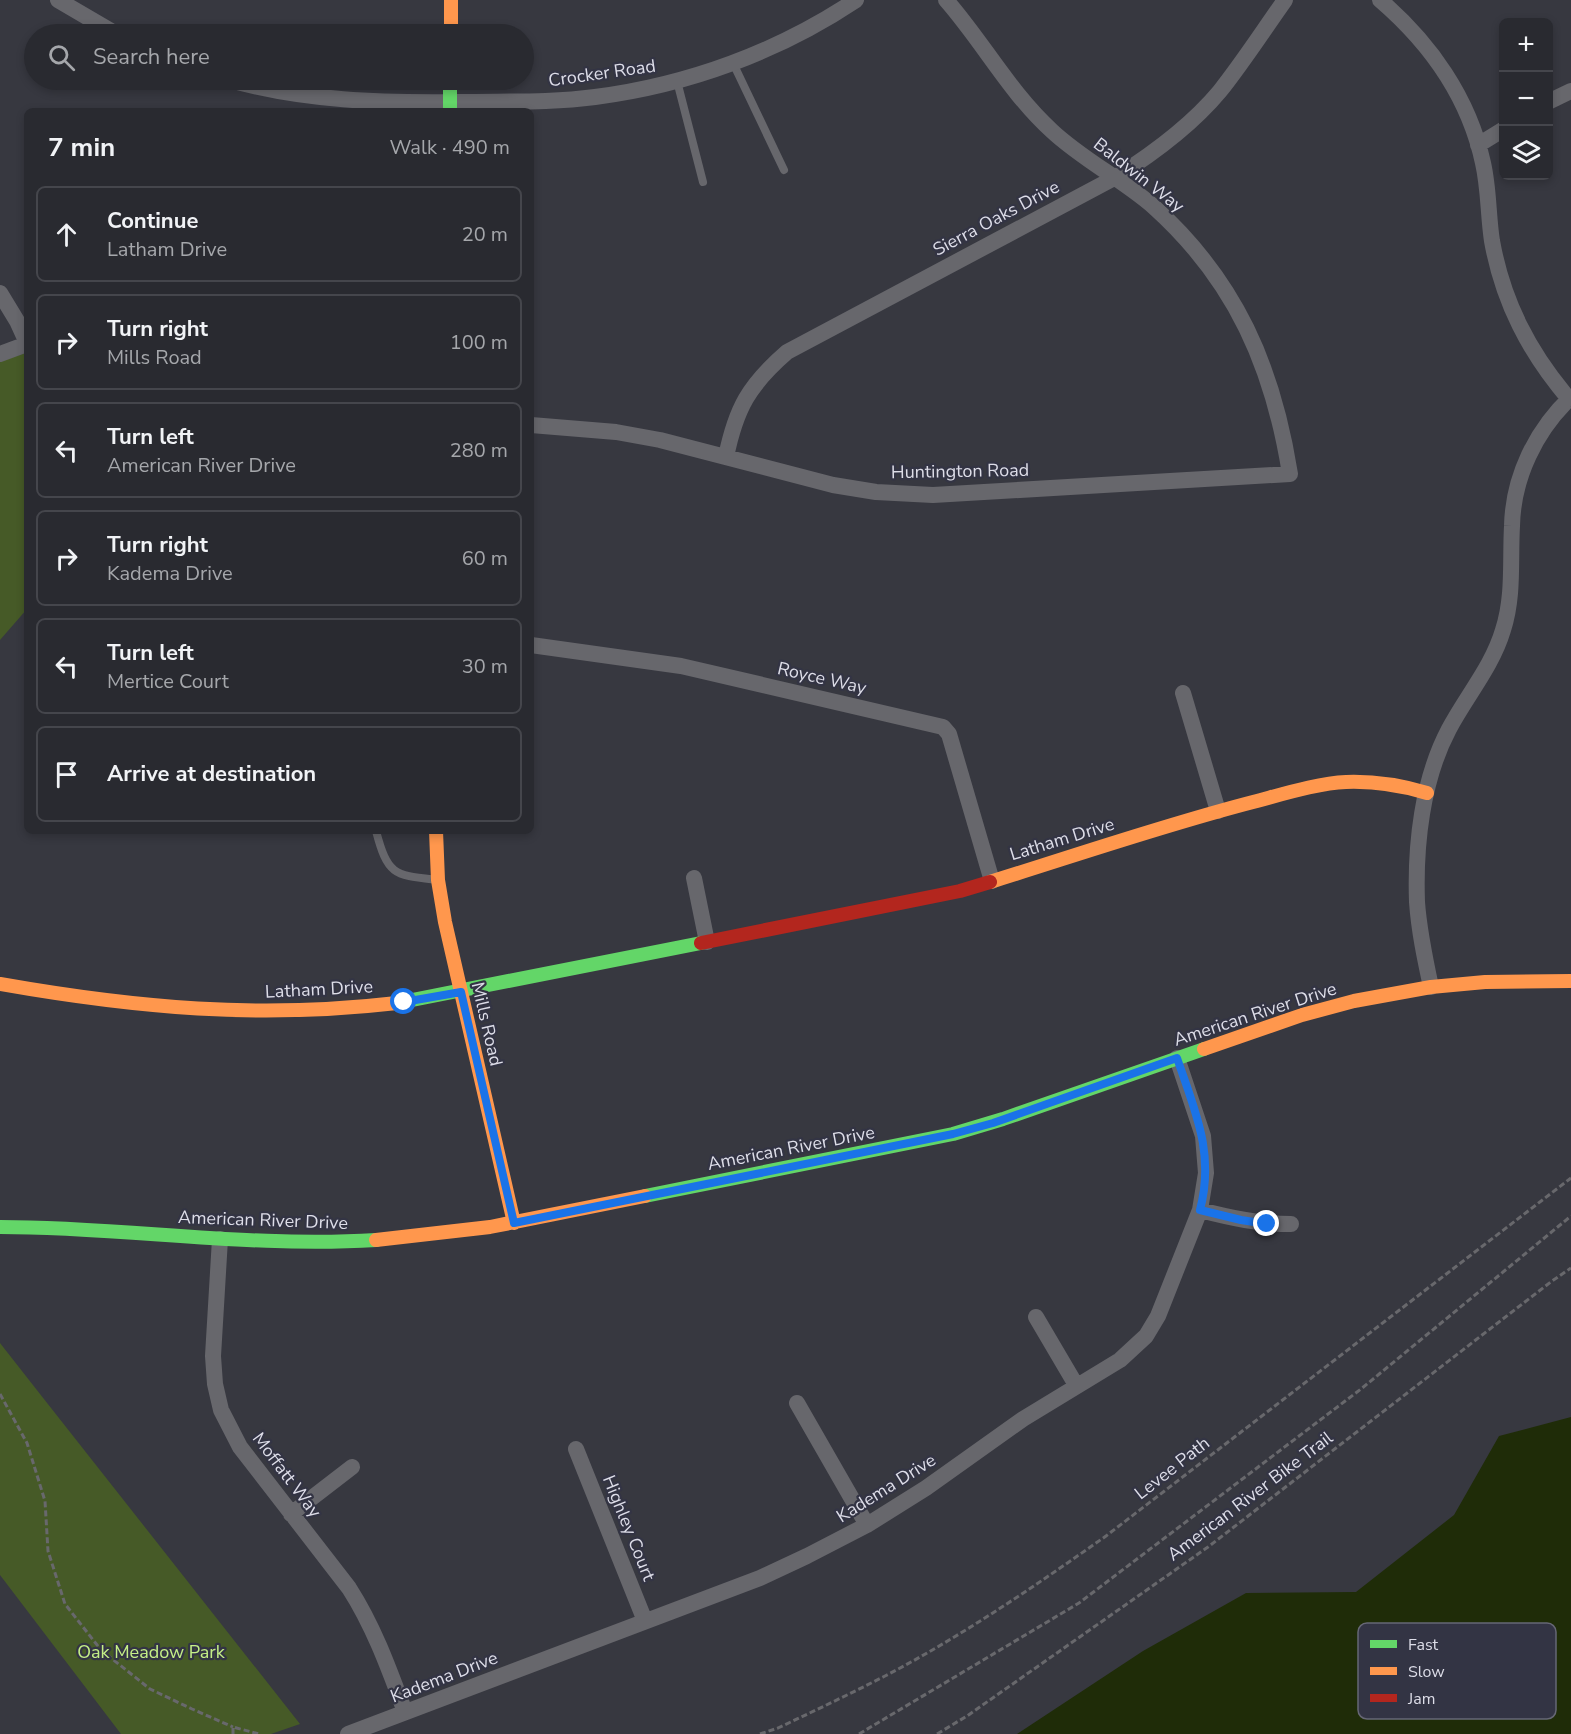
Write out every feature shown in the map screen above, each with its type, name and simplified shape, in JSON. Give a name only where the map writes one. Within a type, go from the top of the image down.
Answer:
[{"type":"street","points":[[58,0],[99,24]]},
{"type":"street","points":[[451,0],[451,24]]},
{"type":"street","name":"Crocker Road","points":[[275,90],[330,99],[450,107],[594,97],[677,81],[734,63],[796,36],[856,0]]},
{"type":"street","name":"Baldwin Way","points":[[946,0],[1031,110],[1052,132],[1154,207],[1185,238],[1221,284],[1256,348],[1271,388],[1283,431],[1290,474]]},
{"type":"street","name":"Sierra Oaks Drive","points":[[726,457],[735,420],[745,398],[768,368],[787,352],[1116,177],[1172,138],[1199,113],[1231,76],[1285,0]]},
{"type":"street","points":[[1380,0],[1410,27],[1442,67],[1457,92],[1478,145],[1488,192],[1492,238],[1506,297],[1533,352],[1570,398],[1552,417],[1526,462],[1514,499],[1512,584],[1504,628],[1492,660],[1448,731],[1438,754],[1427,793],[1420,833],[1417,902],[1422,944],[1431,987]]},
{"type":"street","points":[[450,90],[450,107]]},
{"type":"street","points":[[1553,100],[1571,91]]},
{"type":"street","points":[[1478,145],[1499,132]]},
{"type":"street","points":[[0,293],[24,337]]},
{"type":"street","points":[[0,354],[24,345]]},
{"type":"street","name":"Huntington Road","points":[[534,424],[616,432],[660,440],[833,485],[904,495],[1290,474]]},
{"type":"street","name":"Royce Way","points":[[534,645],[681,666],[943,727],[949,734],[992,882]]},
{"type":"street","points":[[1183,693],[1218,811]]},
{"type":"street","name":"Latham Drive","points":[[0,984],[141,1004],[239,1011],[342,1010],[404,1002],[960,891],[1218,811],[1293,792],[1343,782],[1370,782],[1395,784],[1427,793]]},
{"type":"street","name":"Mills Road","points":[[436,834],[438,880],[445,922],[514,1223]]},
{"type":"street","points":[[694,878],[707,942]]},
{"type":"street","name":"American River Drive","points":[[0,1227],[99,1229],[277,1242],[348,1242],[418,1237],[514,1223],[953,1134],[993,1123],[1177,1058],[1354,1001],[1431,987],[1485,982],[1571,981]]},
{"type":"street","name":"Kadema Drive","points":[[348,1734],[760,1578],[807,1556],[867,1525],[926,1488],[1023,1419],[1129,1353],[1152,1327],[1200,1210],[1206,1173],[1203,1136],[1177,1058]]},
{"type":"street","points":[[1200,1210],[1267,1224],[1292,1224]]},
{"type":"street","name":"Moffatt Way","points":[[220,1239],[213,1356],[215,1384],[222,1410],[240,1447],[364,1611],[405,1712]]},
{"type":"street","points":[[1036,1317],[1076,1385]]},
{"type":"street","points":[[797,1402],[867,1525]]},
{"type":"street","name":"Highley Court","points":[[576,1449],[645,1621]]},
{"type":"street","points":[[291,1514],[352,1467]]},
{"type":"lane","points":[[734,63],[784,170]]},
{"type":"lane","points":[[677,81],[703,182]]},
{"type":"lane","points":[[377,834],[384,857],[393,870],[402,876],[438,880]]},
{"type":"path","name":"Levee Path","points":[[760,1734],[778,1728],[886,1676],[996,1611],[1062,1568],[1571,1178]]},
{"type":"path","points":[[860,1734],[1079,1603],[1361,1389],[1571,1216]]},
{"type":"path","name":"American River Bike Trail","points":[[937,1734],[967,1716],[1208,1547],[1571,1268]]},
{"type":"path","points":[[0,1394],[27,1443],[45,1501],[48,1551],[66,1604],[101,1650],[150,1689],[233,1727],[259,1734]]},
{"type":"path","points":[[233,1727],[233,1734]]},
{"type":"green space","points":[[24,354],[24,612],[0,640],[0,361]]},
{"type":"green space","name":"Oak Meadow Park","points":[[0,1343],[300,1724],[271,1734],[121,1734],[0,1575]]},
{"type":"shaded area","points":[[1571,1417],[1571,1734],[1017,1734],[1143,1651],[1246,1593],[1356,1592],[1454,1515],[1499,1436]]},
{"type":"traffic: fast","points":[[450,90],[450,108]]},
{"type":"traffic: fast","points":[[397,1003],[701,943]]},
{"type":"traffic: fast","points":[[645,1196],[953,1134],[1003,1119],[1204,1049]]},
{"type":"traffic: fast","points":[[0,1227],[282,1241],[376,1240]]},
{"type":"traffic: slow","points":[[451,0],[451,24]]},
{"type":"traffic: slow","points":[[990,882],[1187,820],[1311,787],[1346,782],[1367,782],[1427,793]]},
{"type":"traffic: slow","points":[[436,834],[438,880],[445,922],[514,1223]]},
{"type":"traffic: slow","points":[[1204,1049],[1302,1015],[1354,1001],[1431,987],[1485,982],[1571,981]]},
{"type":"traffic: slow","points":[[0,984],[149,1005],[198,1008],[296,1010],[397,1003]]},
{"type":"traffic: slow","points":[[376,1240],[490,1227],[645,1196]]},
{"type":"traffic: jam","points":[[701,943],[960,891],[990,882]]},
{"type":"route","points":[[404,1002],[461,992],[514,1223],[953,1134],[993,1123],[1177,1058],[1200,1124],[1207,1161],[1200,1210],[1267,1224]]}]
